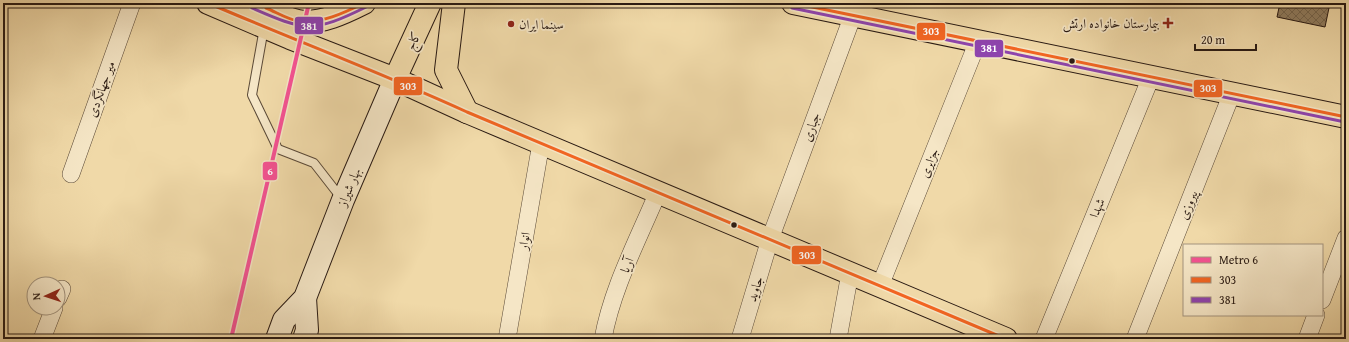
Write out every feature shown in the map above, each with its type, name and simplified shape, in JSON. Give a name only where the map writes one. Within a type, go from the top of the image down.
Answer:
[{"type":"main road","points":[[208,3],[264,27],[395,78],[467,112],[1006,339]]},
{"type":"main road","points":[[254,3],[298,21],[322,19],[334,16],[364,3]]},
{"type":"main road","name":"کاج","points":[[395,78],[430,3]]},
{"type":"main road","points":[[454,3],[446,70],[467,112]]},
{"type":"main road","points":[[793,3],[1346,117]]},
{"type":"main road","name":"بهار شیراز","points":[[277,339],[284,320],[305,298],[343,200],[395,78]]},
{"type":"main road","name":"بهار شیراز","points":[[304,339],[307,330],[305,298]]},
{"type":"street","name":"میر جهانگردی","points":[[71,174],[132,3]]},
{"type":"street","name":"جباری","points":[[770,239],[853,15]]},
{"type":"street","name":"جزایری","points":[[880,286],[978,41]]},
{"type":"street","name":"شهدا","points":[[1044,339],[1151,76]]},
{"type":"street","name":"پیروزی","points":[[1135,339],[1232,93]]},
{"type":"street","name":"انوار","points":[[507,339],[541,143]]},
{"type":"street","name":"آریا","points":[[603,339],[607,318],[614,298],[658,192]]},
{"type":"street","points":[[1323,297],[1346,238]]},
{"type":"street","name":"جاوید","points":[[740,339],[770,239]]},
{"type":"street","points":[[838,339],[850,273]]},
{"type":"street","points":[[42,339],[51,316]]},
{"type":"street","points":[[1307,339],[1316,316]]},
{"type":"lane","points":[[264,27],[252,95],[278,149],[314,163],[343,200]]},
{"type":"building","points":[[1280,3],[1330,3],[1325,27],[1277,17]]},
{"type":"metro line","name":"6","points":[[231,339],[309,3]]},
{"type":"transit line","name":"303","points":[[208,3],[1006,339]]},
{"type":"transit line","name":"303","points":[[266,8],[290,19],[298,21],[315,21],[332,17],[364,3]]},
{"type":"transit line","name":"303","points":[[793,3],[1346,117]]},
{"type":"transit line","name":"381","points":[[252,8],[284,21],[297,25],[309,26],[321,25],[334,21],[366,7]]},
{"type":"transit line","name":"381","points":[[792,8],[1345,122]]},
{"type":"place","name":"بیمارستان خانواده ارتش","points":[[1168,23]]},
{"type":"place","name":"سینما ایران","points":[[511,24]]}]
